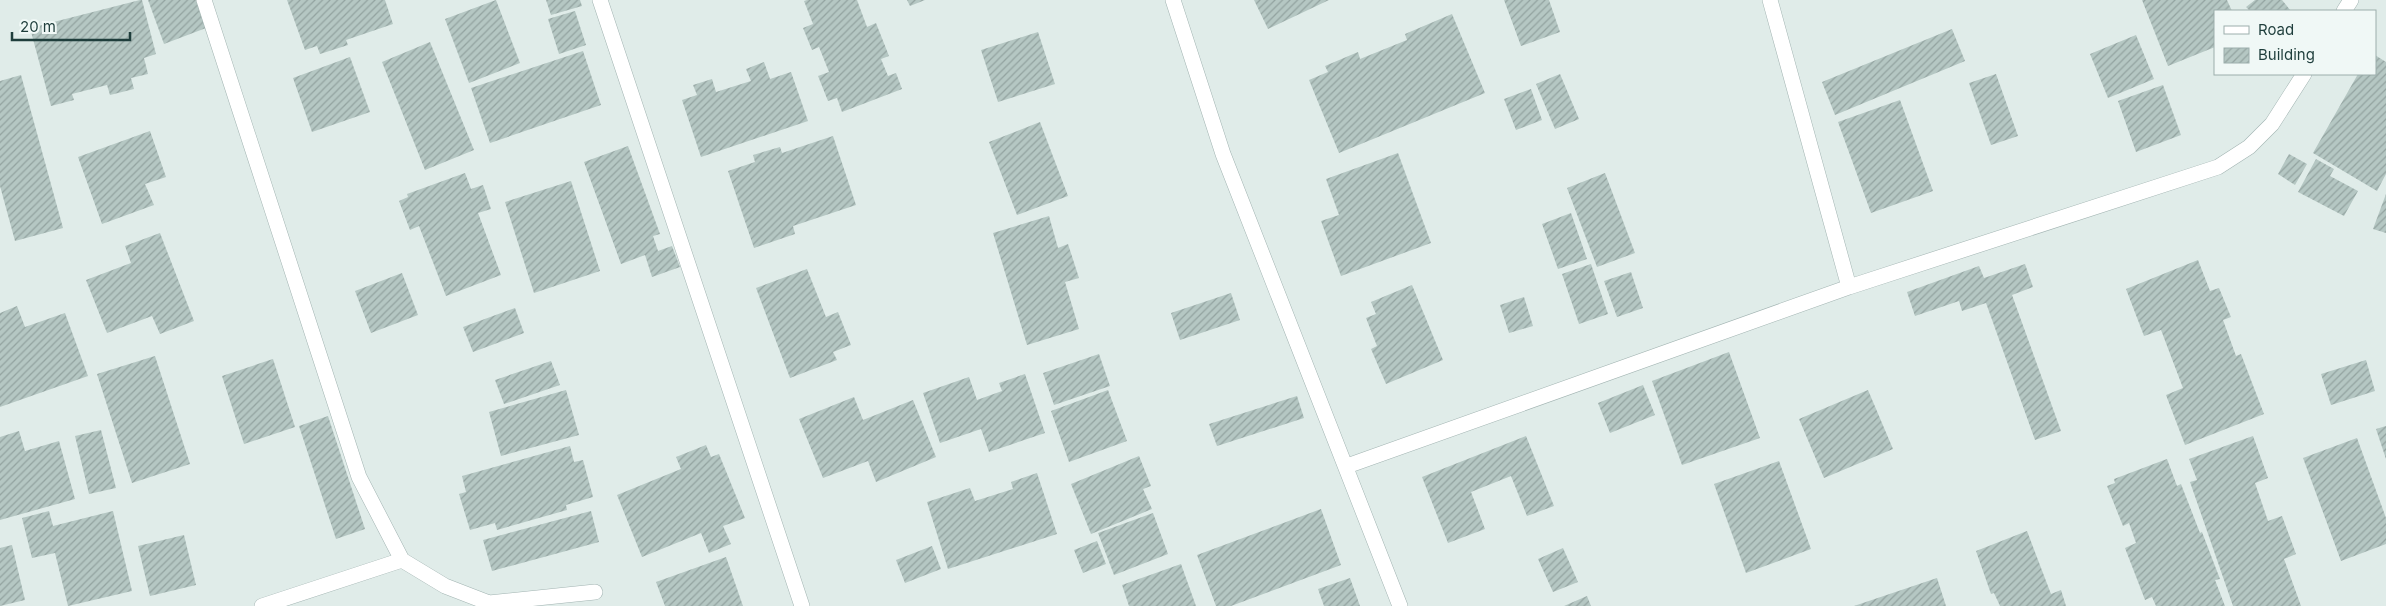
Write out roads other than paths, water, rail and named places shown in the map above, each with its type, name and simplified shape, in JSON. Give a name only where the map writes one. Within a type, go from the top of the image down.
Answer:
[{"type":"street","points":[[204,0],[359,477],[402,560],[445,586],[489,603],[595,592]]},
{"type":"street","points":[[600,0],[802,606]]},
{"type":"street","points":[[1173,0],[1223,154],[1347,466],[1400,606]]},
{"type":"street","points":[[1770,0],[1849,287]]},
{"type":"street","points":[[1347,466],[1849,287],[2218,167],[2248,147],[2272,124],[2303,75]]},
{"type":"street","points":[[262,606],[402,560]]}]
